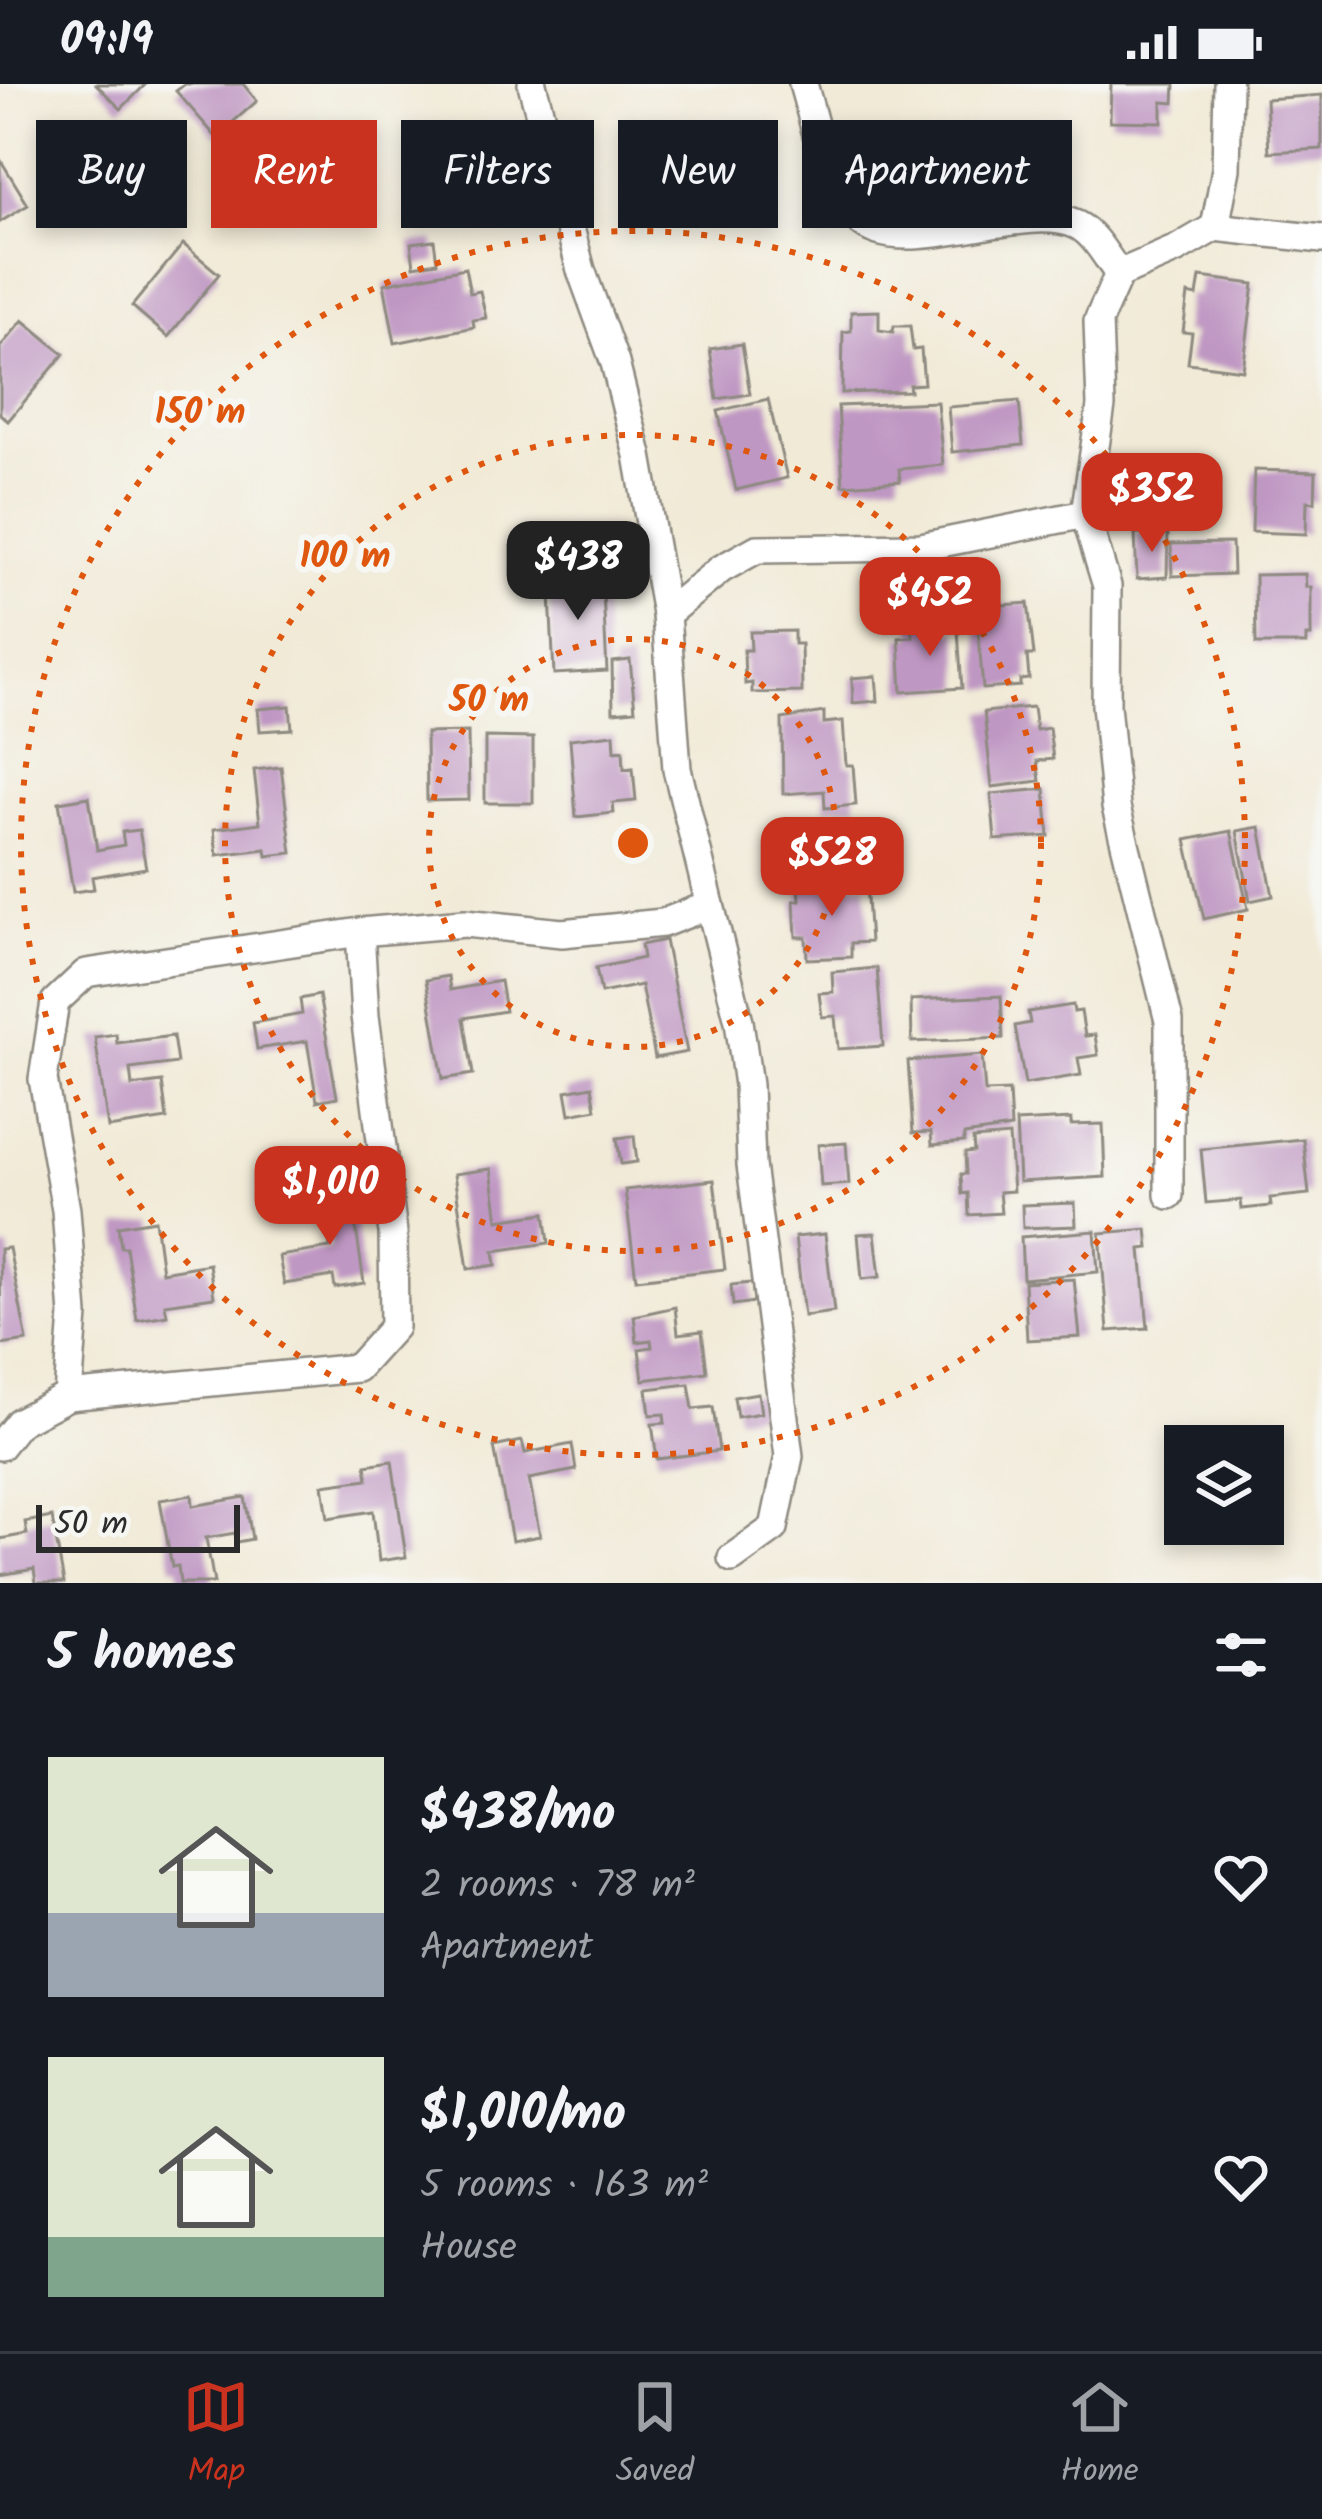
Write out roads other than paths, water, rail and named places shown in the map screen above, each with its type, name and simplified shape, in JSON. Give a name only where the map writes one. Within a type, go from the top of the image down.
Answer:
[{"type":"street","points":[[532,84],[581,270],[627,409],[666,614],[677,769],[742,1042],[752,1165],[789,1456],[774,1528],[732,1558]]},
{"type":"street","points":[[803,84],[822,149],[845,202],[869,229],[896,235],[1047,220],[1076,224],[1094,239],[1119,274]]},
{"type":"street","points":[[1215,227],[1226,169],[1228,84]]},
{"type":"street","points":[[1169,1195],[1169,1021],[1116,807],[1106,705],[1107,586],[1085,514],[1101,406],[1098,321],[1119,274],[1215,227],[1322,239]]},
{"type":"street","points":[[666,614],[757,548],[921,547],[1085,514]]},
{"type":"street","points":[[68,1396],[74,1316],[66,1210],[43,1079],[56,1002],[86,974],[360,932],[465,923],[562,933],[663,922],[710,905]]},
{"type":"street","points":[[0,1446],[19,1422],[68,1396],[357,1368],[394,1328],[393,1233],[365,1016],[360,932]]}]
